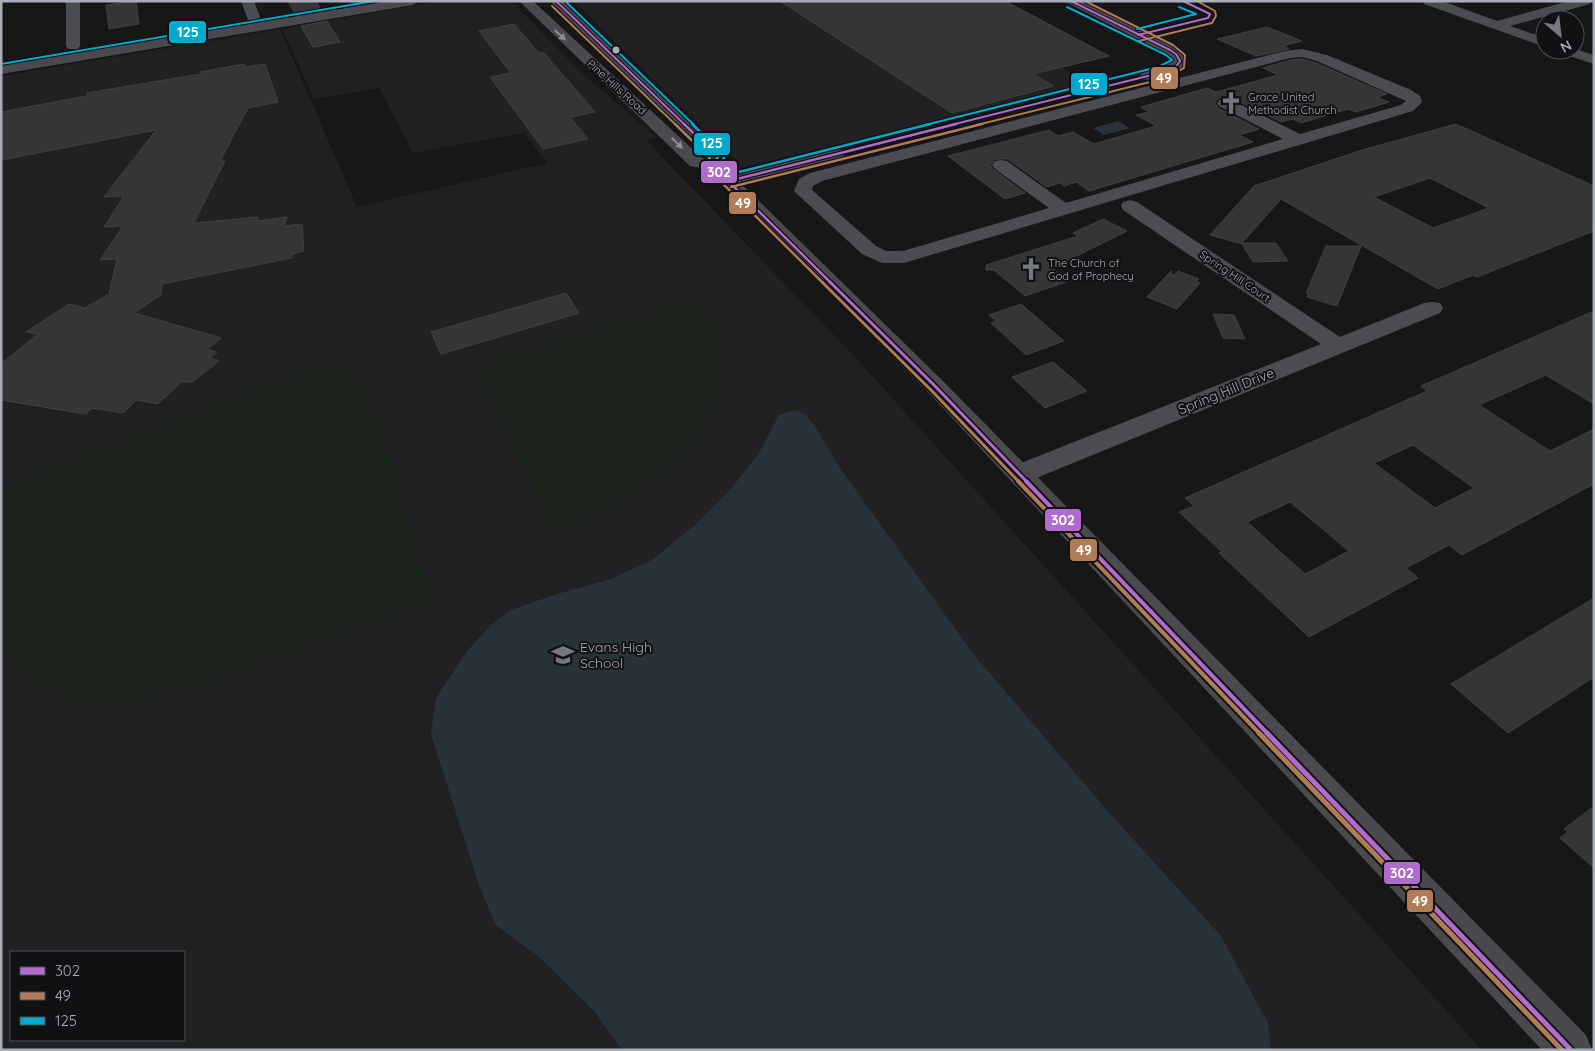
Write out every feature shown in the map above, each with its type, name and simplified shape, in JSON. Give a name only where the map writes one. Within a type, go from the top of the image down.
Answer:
[{"type":"main road","points":[[1,58],[347,1]]},
{"type":"main road","points":[[204,36],[226,26],[358,1]]},
{"type":"main road","points":[[1,70],[413,1]]},
{"type":"main road","name":"Pine Hills Road","points":[[525,1],[654,120],[696,162],[712,165],[870,320],[1020,474],[1571,1050]]},
{"type":"main road","name":"Pine Hills Road","points":[[556,1],[632,72],[718,157],[712,165]]},
{"type":"street","points":[[73,1],[73,46]]},
{"type":"street","points":[[247,1],[253,17]]},
{"type":"street","points":[[729,181],[1160,73],[1179,64],[1179,58],[1170,50],[1070,1]]},
{"type":"street","points":[[1430,1],[1535,39]]},
{"type":"street","points":[[1498,25],[1585,1]]},
{"type":"street","points":[[1295,53],[1322,58],[1405,93],[1414,99],[1414,102],[1406,108],[1298,140],[912,256],[893,258],[882,257],[868,250],[803,191],[805,183],[816,177],[1295,53]]},
{"type":"street","points":[[1225,103],[1298,140]]},
{"type":"street","points":[[978,118],[996,130]]},
{"type":"street","points":[[1001,165],[1064,210]]},
{"type":"street","name":"Spring Hill Court","points":[[1130,206],[1339,346]]},
{"type":"street","name":"Spring Hill Drive","points":[[1020,474],[1432,308]]},
{"type":"shaded area","name":"Evans High School","points":[[441,1],[511,1],[583,74],[656,137],[646,140],[856,358],[1482,1050],[1,1050],[1,76],[280,29],[357,207],[547,163],[524,133],[413,153],[380,88],[314,99],[282,29]]},
{"type":"shaded area","points":[[573,1],[927,1],[981,24],[1089,83],[927,124],[743,167]]},
{"type":"shaded area","points":[[1118,121],[1130,128],[1104,135],[1093,128]]},
{"type":"shaded area","points":[[700,301],[716,331],[721,365],[716,395],[703,423],[685,447],[662,469],[636,488],[608,505],[553,530],[478,374],[486,366]]},
{"type":"shaded area","points":[[330,371],[350,374],[369,397],[365,404],[376,424],[381,426],[431,598],[196,683],[158,691],[90,697],[50,689],[34,679],[1,641],[1,491],[277,384]]},
{"type":"shaded area","points":[[795,410],[805,414],[814,425],[842,471],[974,655],[1112,816],[1221,936],[1268,1023],[1271,1050],[622,1050],[594,1011],[538,956],[495,924],[479,885],[431,734],[436,698],[467,651],[491,625],[511,610],[557,594],[611,579],[652,560],[696,524],[731,489],[759,453],[779,415]]},
{"type":"building","points":[[136,1],[139,24],[109,29],[106,5]]},
{"type":"building","points":[[288,1],[316,1],[321,10],[295,14]]},
{"type":"building","points":[[780,1],[1005,1],[1109,56],[1033,74],[1054,86],[952,113]]},
{"type":"building","points":[[327,21],[340,42],[313,47],[301,26]]},
{"type":"building","points":[[514,24],[539,53],[544,53],[595,112],[570,117],[588,139],[543,149],[490,77],[511,73],[479,31]]},
{"type":"building","points":[[1267,27],[1302,41],[1283,46],[1289,49],[1256,56],[1217,39]]},
{"type":"building","points":[[1302,59],[1316,63],[1387,94],[1377,97],[1389,102],[1356,112],[1348,109],[1301,123],[1293,119],[1281,122],[1232,98],[1219,98],[1215,102],[1218,108],[1259,129],[1239,135],[1253,142],[1089,191],[1076,182],[1064,186],[1060,183],[1047,187],[1008,159],[995,159],[990,165],[994,170],[1025,193],[1005,199],[948,156],[1049,130],[1058,136],[1073,132],[1094,144],[1156,126],[1136,115],[1149,112],[1141,107],[1207,88],[1216,92],[1278,75],[1263,68],[1290,60]]},
{"type":"building","points":[[244,64],[245,67],[265,64],[278,102],[248,108],[220,161],[225,161],[194,223],[258,217],[257,221],[287,217],[284,226],[302,224],[304,251],[292,254],[292,258],[162,284],[161,295],[134,313],[221,338],[207,349],[217,352],[210,358],[219,361],[192,382],[181,382],[158,404],[136,400],[123,413],[92,408],[86,414],[1,400],[1,364],[38,334],[26,332],[69,304],[85,308],[109,294],[117,259],[100,260],[123,226],[104,227],[124,196],[104,197],[156,130],[1,160],[1,112],[87,96],[87,93],[201,74],[200,72]]},
{"type":"building","points":[[1456,124],[1594,186],[1594,231],[1477,277],[1473,275],[1438,289],[1281,199],[1242,243],[1276,243],[1288,261],[1253,262],[1242,244],[1210,235],[1254,186],[1362,150]],"holes":[[[1430,178],[1489,208],[1433,228],[1374,197]]]},
{"type":"building","points":[[1103,219],[1127,231],[1052,268],[1069,281],[1025,296],[994,270],[986,270],[986,265],[1078,236],[1073,233]]},
{"type":"building","points":[[1326,246],[1361,246],[1337,306],[1307,297],[1309,293],[1306,293]]},
{"type":"building","points":[[1171,271],[1173,276],[1178,271],[1199,279],[1196,282],[1200,283],[1177,309],[1147,297]]},
{"type":"building","points":[[566,293],[579,313],[441,354],[431,332]]},
{"type":"building","points":[[1021,304],[1064,341],[1026,355],[991,323],[996,321],[989,315]]},
{"type":"building","points":[[1594,311],[1594,404],[1546,375],[1479,405],[1550,451],[1594,429],[1594,484],[1462,555],[1449,545],[1406,568],[1418,578],[1309,637],[1219,553],[1222,552],[1179,512],[1194,506],[1185,498],[1427,391],[1421,386]],"holes":[[[1413,445],[1474,488],[1435,508],[1374,463]],[[1290,502],[1349,551],[1305,574],[1247,522]]]},
{"type":"building","points":[[1213,314],[1234,315],[1245,339],[1223,338]]},
{"type":"building","points":[[1053,362],[1087,391],[1045,408],[1012,377]]},
{"type":"building","points":[[1594,598],[1594,677],[1508,733],[1451,684]]},
{"type":"building","points":[[1594,806],[1594,868],[1560,838],[1568,832],[1564,829]]},
{"type":"transit line","name":"125","points":[[1,64],[374,1]]},
{"type":"transit line","name":"302","points":[[556,1],[718,157],[712,165],[936,387],[1571,1050]]},
{"type":"transit line","name":"125","points":[[565,1],[722,153],[724,158],[720,164],[731,174],[1158,67],[1172,60],[1166,55],[1067,7]]},
{"type":"transit line","name":"302","points":[[1071,1],[1170,50],[1176,54],[1180,61]]},
{"type":"transit line","name":"49","points":[[731,187],[1162,79],[1184,68],[1185,55],[1173,45],[1085,1]]},
{"type":"transit line","name":"302","points":[[1138,35],[1208,18],[1210,14],[1183,1]]},
{"type":"transit line","name":"49","points":[[1139,41],[1212,23],[1216,16],[1215,11],[1197,1]]},
{"type":"transit line","name":"49","points":[[552,6],[710,158],[706,164],[708,169],[932,391],[1562,1050]]},
{"type":"transit line","name":"125","points":[[1137,29],[1196,14],[1179,7]]},
{"type":"transit line","name":"302","points":[[729,181],[1160,73],[1175,68],[1180,61]]},
{"type":"place","name":"Grace United Methodist Church","points":[[1231,103]]},
{"type":"place","name":"The Church of God of Prophecy","points":[[1031,269]]},
{"type":"place","name":"Evans High School","points":[[563,655]]}]
